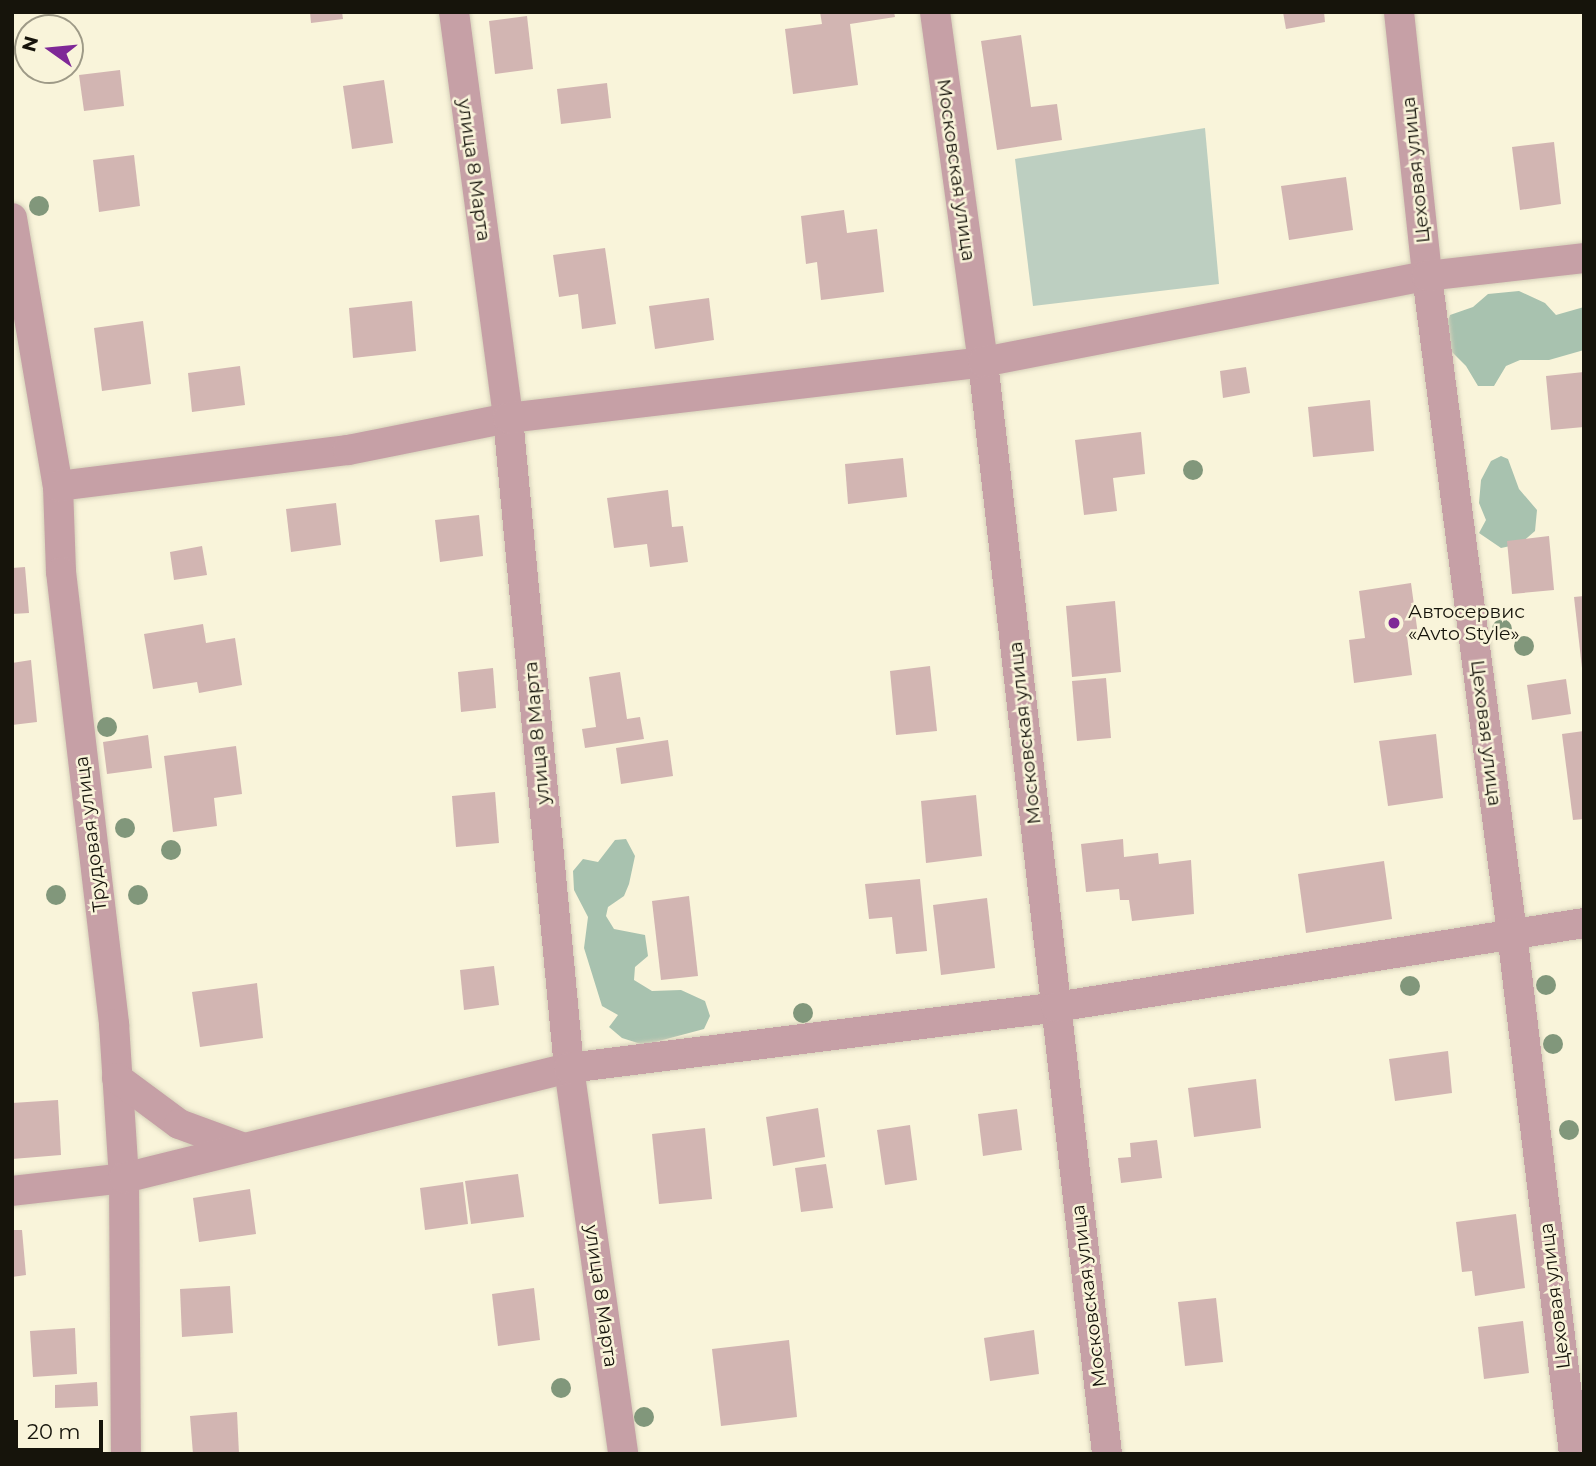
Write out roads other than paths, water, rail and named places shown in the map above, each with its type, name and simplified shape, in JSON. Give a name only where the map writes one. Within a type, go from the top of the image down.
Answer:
[{"type":"street","name":"улица 8 Марта","points":[[454,12],[508,418],[569,1068],[623,1454]]},
{"type":"street","name":"Московская улица","points":[[935,12],[983,362],[1107,1454]]},
{"type":"street","name":"Цеховая улица","points":[[1399,12],[1427,275],[1512,933],[1574,1454]]},
{"type":"street","name":"Трудовая улица","points":[[12,218],[58,486],[61,572],[114,1024],[124,1178],[126,1454]]},
{"type":"street","points":[[58,486],[348,450],[508,418],[983,362],[1427,275],[1584,258]]},
{"type":"street","points":[[12,1191],[124,1178],[569,1068],[1056,1007],[1584,923]]},
{"type":"street","points":[[117,1078],[178,1124],[245,1148]]},
{"type":"place","name":"Автосервис «Avto Style»","points":[[1394,623]]}]
